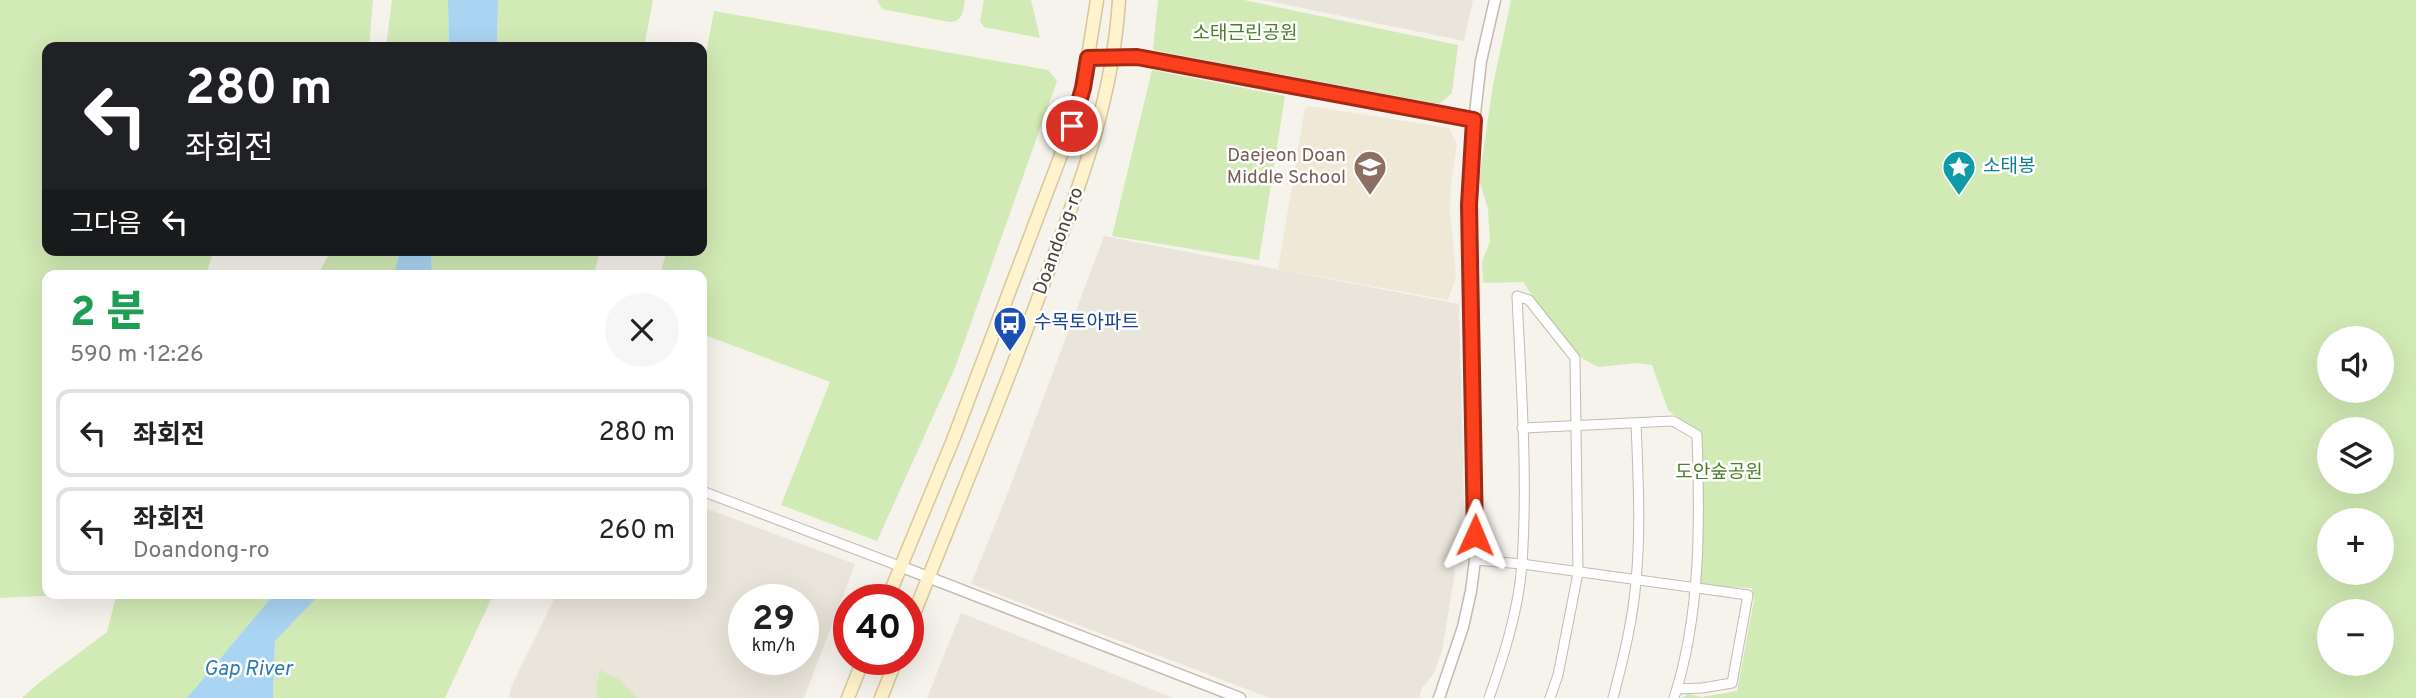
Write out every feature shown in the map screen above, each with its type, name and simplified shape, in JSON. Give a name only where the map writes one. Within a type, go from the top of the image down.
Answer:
[{"type":"main road","name":"Doandong-ro","points":[[894,584],[953,440],[1072,126],[1083,88],[1097,0]]},
{"type":"main road","name":"Doandong-ro","points":[[924,589],[1073,209],[1099,124],[1114,57],[1119,0]]},
{"type":"main road","points":[[848,698],[857,675]]},
{"type":"main road","points":[[881,698],[890,675]]},
{"type":"street","points":[[1439,698],[1463,627],[1475,560],[1470,157],[1481,61],[1495,0]]},
{"type":"street","points":[[1088,58],[1137,57],[1474,120]]},
{"type":"street","points":[[1489,698],[1508,640],[1522,564],[1522,428],[1517,296],[1529,300],[1576,358],[1578,573],[1561,662],[1550,698]]},
{"type":"street","points":[[1475,560],[1522,564],[1636,581],[1694,588],[1748,595],[1732,683],[1675,694],[1688,637],[1694,588],[1699,521],[1697,435],[1673,421],[1522,428]]},
{"type":"street","points":[[1613,698],[1630,627],[1636,581],[1636,423]]},
{"type":"street","points":[[707,493],[1240,698]]},
{"type":"shaded area","points":[[1262,0],[1473,0],[1464,41]]},
{"type":"shaded area","name":"Daejeon Doan Middle School","points":[[1309,106],[1449,128],[1457,145],[1450,210],[1456,277],[1448,300],[1278,269],[1305,108]]},
{"type":"shaded area","points":[[1104,236],[1459,304],[1464,504],[1450,559],[1455,572],[1442,651],[1434,673],[1422,688],[1419,698],[1270,698],[971,584]]},
{"type":"shaded area","points":[[707,509],[855,564],[847,584],[833,584],[833,622],[819,659],[819,584],[728,584],[728,675],[813,675],[804,698],[509,698],[511,687],[554,599],[707,599]]},
{"type":"shaded area","points":[[961,613],[1173,698],[927,698]]},
{"type":"green space","points":[[0,0],[373,0],[369,42],[42,42],[42,256],[212,256],[208,270],[42,270],[42,596],[0,598]]},
{"type":"green space","points":[[392,0],[448,0],[449,42],[387,42]]},
{"type":"green space","points":[[498,0],[653,0],[645,42],[497,42]]},
{"type":"green space","points":[[877,0],[965,0],[960,18],[949,22],[882,9]]},
{"type":"green space","points":[[984,0],[1031,0],[1040,38],[984,27],[980,21]]},
{"type":"green space","name":"소태근린공원","points":[[1158,0],[1244,0],[1458,45],[1452,93],[1439,104],[1153,50]]},
{"type":"green space","name":"도안숲공원","points":[[1511,0],[2416,0],[2416,698],[1682,698],[1688,694],[1702,697],[1737,691],[1754,600],[1752,588],[1700,586],[1697,580],[1699,434],[1668,410],[1652,365],[1637,363],[1598,367],[1583,359],[1552,326],[1523,282],[1483,283],[1482,261],[1490,242],[1488,209],[1479,180],[1493,85]]},
{"type":"green space","points":[[714,11],[1048,70],[1057,81],[955,368],[877,541],[781,505],[830,382],[707,336],[707,270],[661,270],[665,256],[707,256],[707,49]]},
{"type":"green space","points":[[1152,70],[1285,96],[1259,260],[1112,236]]},
{"type":"green space","points":[[328,256],[399,256],[395,270],[321,270]]},
{"type":"green space","points":[[431,256],[599,256],[595,270],[432,270]]},
{"type":"green space","points":[[115,599],[270,599],[187,698],[22,698],[107,632]]},
{"type":"green space","points":[[315,599],[491,599],[445,698],[273,698],[275,641]]},
{"type":"green space","points":[[600,670],[620,680],[637,698],[598,698],[596,690]]},
{"type":"water","points":[[448,0],[498,0],[497,42],[449,42]]},
{"type":"water","points":[[399,256],[431,256],[432,270],[395,270]]},
{"type":"water","name":"Gap River","points":[[270,599],[315,599],[275,641],[273,698],[187,698]]},
{"type":"place","name":"Daejeon Doan Middle School","points":[[1370,197]]},
{"type":"place","name":"소태봉","points":[[1959,197]]},
{"type":"place","name":"수목토아파트","points":[[1010,353]]},
{"type":"route","points":[[1072,126],[1088,58],[1114,57],[1137,57],[1474,120],[1470,157],[1469,306],[1476,485],[1475,535]]}]
